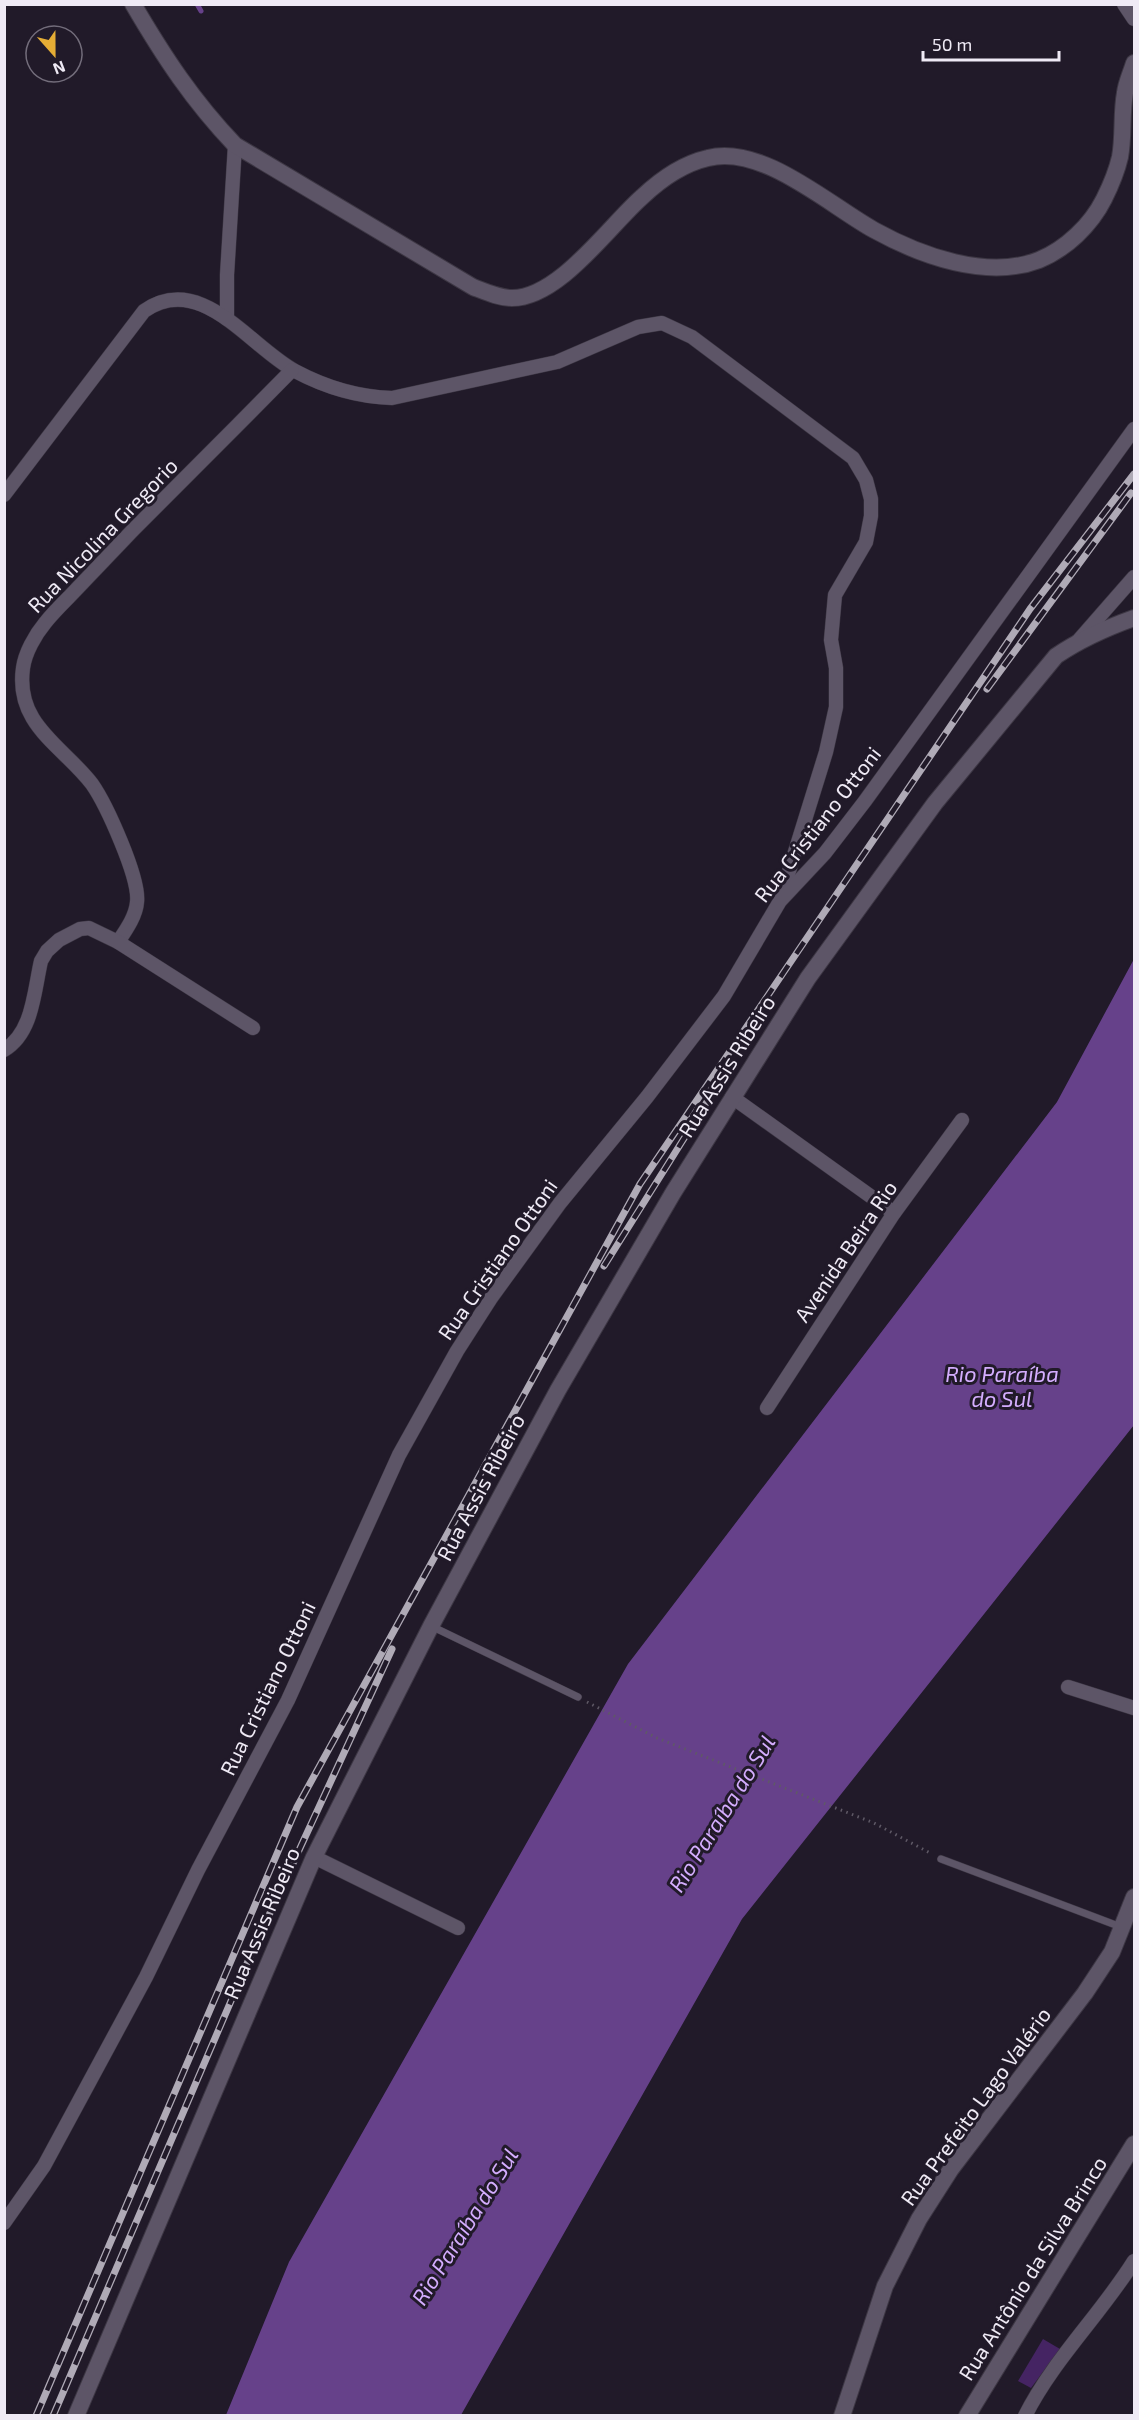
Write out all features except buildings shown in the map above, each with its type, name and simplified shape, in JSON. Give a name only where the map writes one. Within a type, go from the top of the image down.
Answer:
[{"type":"street","points":[[133,4],[169,65],[208,117],[235,145],[473,287],[496,296],[513,298],[533,294],[555,282],[641,198],[665,178],[685,165],[709,157],[727,155],[750,159],[775,170],[875,231],[914,249],[954,262],[994,268],[1026,265],[1056,253],[1081,231],[1104,200],[1120,158],[1134,63]]},
{"type":"street","points":[[1124,4],[1134,20]]},
{"type":"street","points":[[227,319],[227,275],[235,145]]},
{"type":"street","points":[[4,495],[144,311],[167,300],[192,301],[214,310],[292,370],[318,383],[367,397],[392,398],[557,362],[638,327],[662,323],[700,344],[853,458],[866,480],[871,499],[871,516],[866,542],[835,595],[831,640],[836,668],[836,708],[826,752],[780,900]]},
{"type":"street","name":"Rua Nicolina Gregorio","points":[[118,942],[132,919],[137,902],[133,879],[115,827],[91,783],[40,729],[30,714],[24,699],[23,668],[30,647],[45,623],[100,564],[292,370]]},
{"type":"street","name":"Rua Cristiano Ottoni","points":[[4,2223],[44,2166],[146,1977],[198,1870],[288,1700],[399,1455],[491,1298],[560,1203],[647,1097],[724,996],[780,900],[825,853],[865,801],[1134,429]]},
{"type":"street","points":[[1076,643],[1134,577]]},
{"type":"street","name":"Rua Assis Ribeiro","points":[[76,2415],[314,1857],[431,1626],[558,1390],[673,1193],[808,978],[935,803],[1056,656],[1110,626],[1134,618]]},
{"type":"street","points":[[4,1050],[13,1045],[22,1035],[41,961],[47,951],[59,940],[80,929],[89,928],[118,942],[253,1028]]},
{"type":"street","points":[[732,1097],[894,1213]]},
{"type":"street","name":"Avenida Beira Rio","points":[[767,1407],[894,1213],[962,1120]]},
{"type":"street","points":[[1068,1687],[1134,1708]]},
{"type":"street","points":[[314,1857],[458,1928]]},
{"type":"street","name":"Rua Prefeito Lago Valério","points":[[842,2415],[885,2286],[920,2219],[951,2169],[1129,1930],[1134,1897]]},
{"type":"street","name":"Rua Antônio da Silva Brinco","points":[[967,2415],[1134,2144]]},
{"type":"street","points":[[1025,2415],[1039,2389],[1114,2293],[1134,2261]]},
{"type":"lane","points":[[431,1626],[578,1697]]},
{"type":"lane","points":[[941,1859],[1129,1930]]},
{"type":"path","points":[[578,1697],[657,1738],[874,1823],[941,1859]]},
{"type":"shaded area","points":[[1043,2339],[1060,2349],[1031,2388],[1018,2381]]},
{"type":"water","name":"Rio Paraíba do Sul","points":[[1134,959],[1134,1425],[742,1919],[461,2415],[226,2415],[289,2262],[628,1664],[1057,1102]]},
{"type":"waterway","points":[[197,4],[201,11]]},
{"type":"railway","points":[[36,2416],[297,1807],[640,1184],[1030,609],[1134,474]]},
{"type":"railway","points":[[987,689],[1131,493]]},
{"type":"railway","points":[[604,1266],[720,1081]]},
{"type":"railway","points":[[53,2416],[252,1952],[392,1649]]}]
